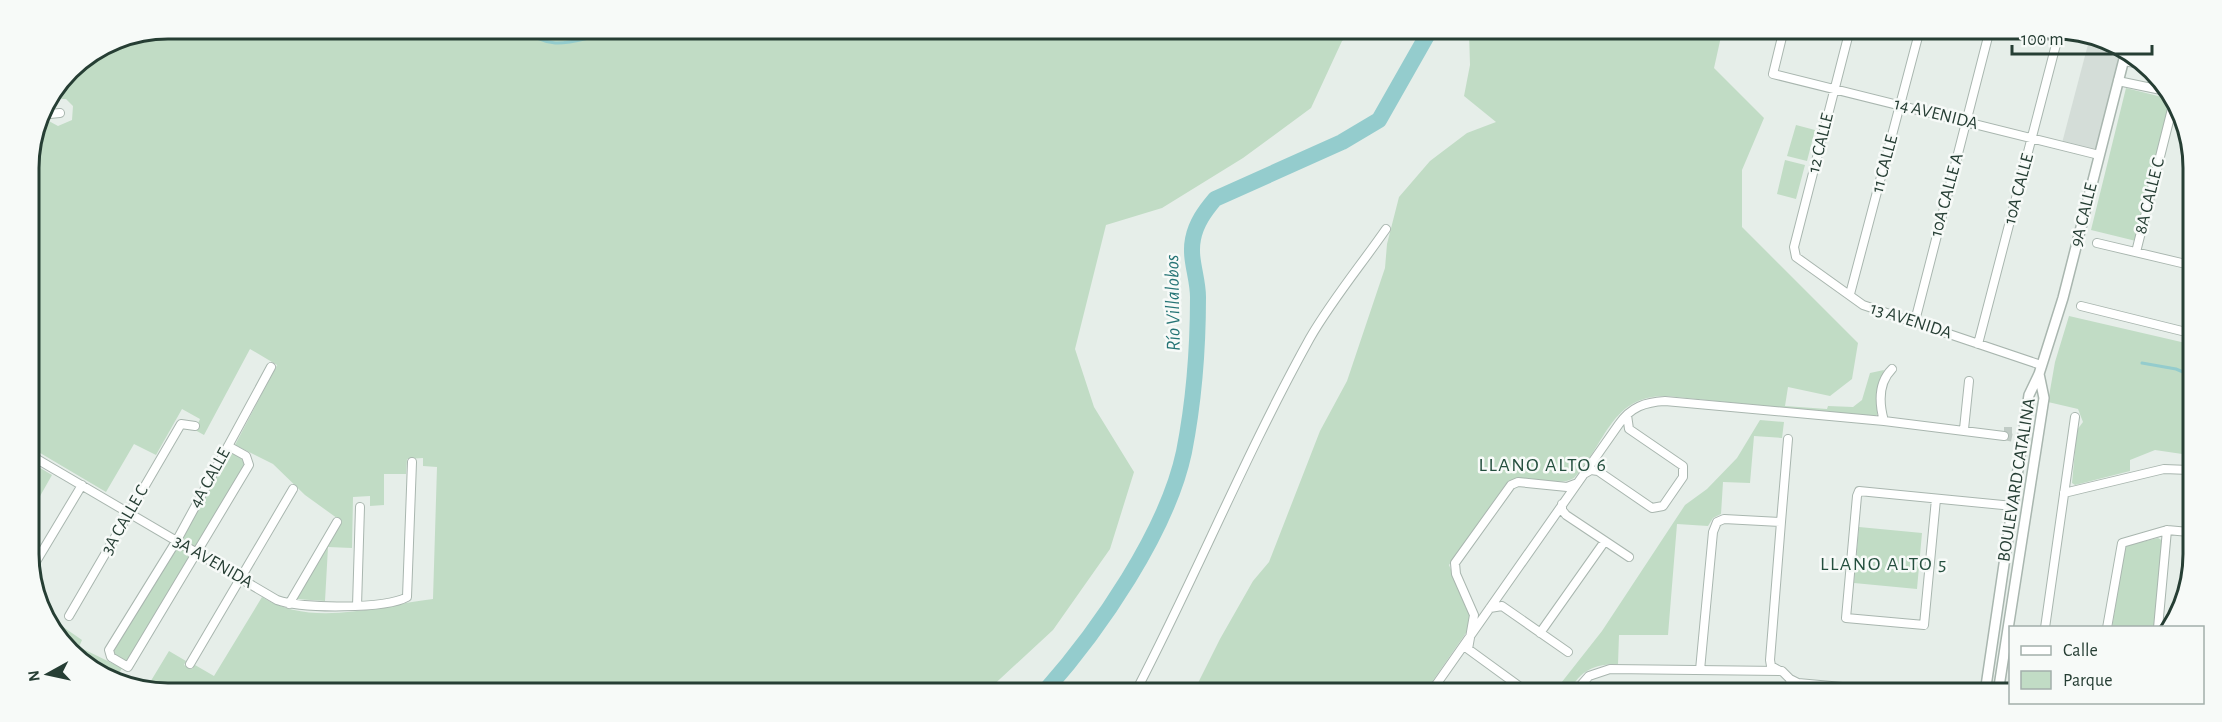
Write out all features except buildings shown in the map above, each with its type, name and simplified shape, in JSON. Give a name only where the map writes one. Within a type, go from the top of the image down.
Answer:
[{"type":"street","name":"14 AVENIDA","points":[[1782,39],[1773,73],[2099,155]]},
{"type":"street","name":"12 CALLE","points":[[1795,254],[1848,39]]},
{"type":"street","name":"11 CALLE","points":[[1850,294],[1917,39]]},
{"type":"street","name":"10A CALLE A","points":[[1915,321],[1987,39]]},
{"type":"street","name":"10A CALLE","points":[[1978,344],[2057,39]]},
{"type":"street","name":"9A CALLE","points":[[2040,369],[2063,298],[2124,59]]},
{"type":"street","points":[[2118,81],[2155,89]]},
{"type":"street","points":[[51,114],[60,113]]},
{"type":"street","name":"8A CALLE C","points":[[2136,252],[2171,113]]},
{"type":"street","points":[[1141,683],[1196,572],[1229,497],[1311,336],[1386,229]]},
{"type":"street","points":[[2097,243],[2183,263]]},
{"type":"street","name":"13 AVENIDA","points":[[1795,254],[1798,259],[1863,305],[1915,321],[2040,369]]},
{"type":"street","points":[[2081,306],[2183,331]]},
{"type":"street","name":"4A CALLE","points":[[228,446],[246,456],[249,465],[128,667],[114,659],[110,650],[177,540],[228,446],[271,367]]},
{"type":"street","points":[[1884,421],[1881,389],[1884,379],[1892,369]]},
{"type":"street","name":"BOULEVARD CATALINA","points":[[1986,683],[2013,506],[2019,435],[2029,395],[2040,369]]},
{"type":"street","name":"BOULEVARD CATALINA","points":[[2000,683],[2044,398],[2040,369]]},
{"type":"street","points":[[1964,429],[1969,381]]},
{"type":"street","points":[[1437,683],[1628,412],[1640,405],[1665,401],[2003,433]]},
{"type":"street","points":[[1514,683],[1470,651],[1468,643],[1474,615],[1456,574],[1456,560],[1510,485],[1518,482],[1567,487],[1591,470],[1598,471],[1652,508],[1663,506],[1683,477],[1683,465],[1629,429],[1626,420],[1628,412]]},
{"type":"street","points":[[2045,626],[2075,417]]},
{"type":"street","name":"3A CALLE C","points":[[69,616],[181,424],[195,426]]},
{"type":"street","points":[[1788,439],[1770,660],[1771,666],[1785,672],[1791,683]]},
{"type":"street","name":"3A AVENIDA","points":[[39,461],[289,604],[357,606],[403,600],[409,592],[412,462]]},
{"type":"street","points":[[2064,493],[2164,469],[2183,470]]},
{"type":"street","points":[[39,556],[81,485]]},
{"type":"street","points":[[190,664],[293,489]]},
{"type":"street","points":[[1936,499],[1924,625],[1846,618],[1858,493],[1865,490],[2013,506]]},
{"type":"street","points":[[1563,503],[1564,514],[1629,557]]},
{"type":"street","points":[[357,606],[360,507]]},
{"type":"street","points":[[1700,670],[1715,524],[1724,519],[1781,522]]},
{"type":"street","points":[[289,604],[337,522]]},
{"type":"street","points":[[2158,626],[2168,530]]},
{"type":"street","points":[[2107,626],[2120,545],[2168,530],[2183,531]]},
{"type":"street","points":[[1540,633],[1605,541]]},
{"type":"street","points":[[1490,608],[1502,606],[1568,652]]},
{"type":"street","points":[[1582,683],[1602,670],[1780,671]]},
{"type":"street","points":[[1790,679],[1798,683]]},
{"type":"shaded area","points":[[2088,43],[2119,56],[2096,152],[2062,143]]},
{"type":"green space","points":[[159,39],[1344,39],[1311,108],[1243,158],[1162,208],[1106,225],[1075,349],[1094,407],[1134,472],[1110,549],[1053,630],[996,683],[150,682],[169,651],[186,661],[184,665],[192,669],[195,665],[214,676],[262,597],[282,607],[303,612],[324,613],[346,612],[433,599],[437,467],[423,466],[423,458],[407,459],[406,474],[384,474],[384,505],[370,506],[370,496],[353,497],[352,548],[328,547],[325,601],[296,599],[341,521],[305,495],[273,464],[235,445],[277,365],[250,349],[204,435],[195,430],[200,419],[182,409],[156,455],[134,444],[106,492],[39,452],[39,159],[43,134],[48,121],[58,126],[72,120],[73,106],[66,99],[59,99],[71,83],[96,61],[126,46]]},
{"type":"green space","points":[[1469,39],[1720,39],[1714,68],[1764,118],[1742,170],[1742,227],[1858,343],[1852,379],[1830,396],[1788,387],[1785,406],[1827,409],[1828,406],[1853,407],[1862,400],[1870,373],[1884,370],[1877,392],[1877,415],[1874,417],[1667,396],[1648,398],[1633,403],[1612,423],[1574,478],[1557,482],[1520,478],[1505,485],[1449,565],[1470,617],[1468,630],[1431,683],[1198,683],[1253,581],[1269,562],[1320,431],[1347,381],[1385,268],[1387,244],[1399,197],[1430,161],[1467,133],[1496,122],[1464,96],[1470,65]]},
{"type":"green space","points":[[2126,88],[2162,97],[2168,108],[2136,241],[2091,230]]},
{"type":"green space","points":[[1796,125],[1815,130],[1807,161],[1787,156]]},
{"type":"green space","points":[[1785,160],[1805,165],[1796,199],[1777,194]]},
{"type":"green space","points":[[2069,316],[2183,342],[2183,454],[2155,450],[2130,460],[2130,471],[2075,485],[2072,483],[2077,430],[2083,422],[2078,409],[2048,402],[2055,362]]},
{"type":"green space","points":[[1760,420],[1784,422],[1782,438],[1754,436],[1750,483],[1723,482],[1721,514],[1713,518],[1708,526],[1677,524],[1668,635],[1619,635],[1618,664],[1602,665],[1589,670],[1583,673],[1575,683],[1561,683],[1602,631],[1685,505],[1707,489],[1737,458]]},
{"type":"green space","points":[[228,446],[249,465],[128,667],[109,650]]},
{"type":"green space","points":[[39,467],[52,475],[39,498]]},
{"type":"green space","points":[[1859,527],[1922,533],[1917,589],[1854,583]]},
{"type":"green space","points":[[2158,538],[2163,541],[2155,626],[2112,626],[2125,546]]},
{"type":"green space","points":[[60,625],[82,640],[79,647],[78,644]]},
{"type":"green space","points":[[79,647],[122,668],[119,673],[103,666]]},
{"type":"waterway","points":[[540,39],[555,43],[584,39]]},
{"type":"waterway","name":"Río Villalobos","points":[[1052,683],[1087,639],[1128,579],[1163,515],[1175,483],[1184,452],[1195,375],[1198,297],[1192,246],[1194,233],[1201,218],[1215,199],[1342,142],[1379,120],[1425,39]]},
{"type":"waterway","points":[[2142,363],[2183,372]]},
{"type":"tunnel","points":[[2004,431],[2015,431]]},
{"type":"tunnel","points":[[2004,436],[2014,438]]},
{"type":"district","name":"LLANO ALTO 6","points":[[1543,465]]},
{"type":"district","name":"LLANO ALTO 5","points":[[1884,564]]}]
